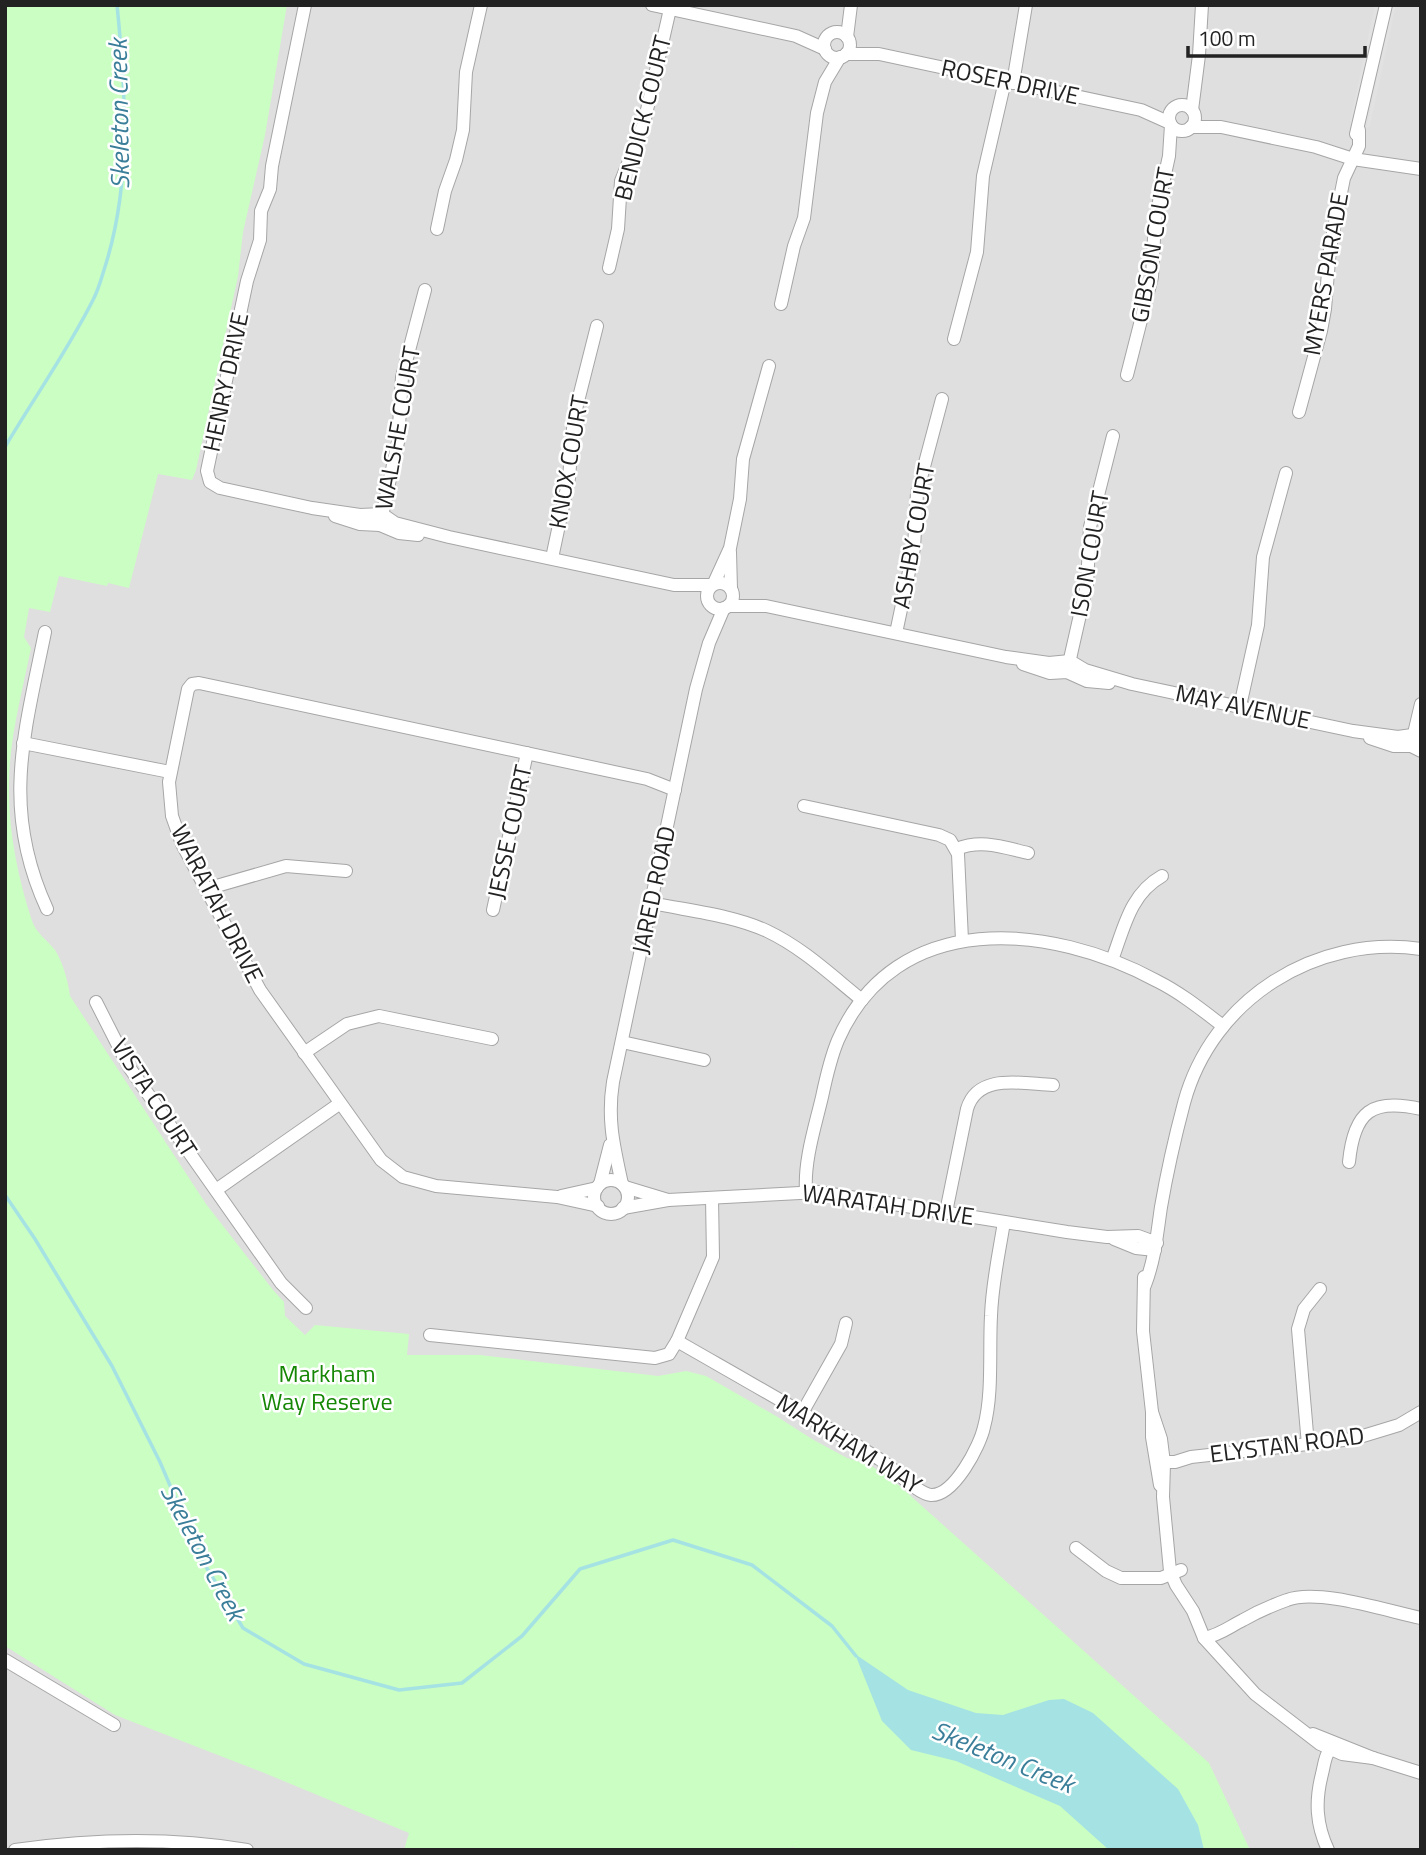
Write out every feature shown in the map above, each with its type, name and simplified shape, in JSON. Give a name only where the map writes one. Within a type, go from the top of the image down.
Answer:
[{"type":"street","name":"HENRY DRIVE","points":[[305,5],[272,166],[254,210],[247,281],[206,471],[210,482],[220,488],[381,519]]},
{"type":"street","points":[[437,229],[463,130],[466,72],[481,5]]},
{"type":"street","points":[[954,339],[977,252],[983,176],[1009,82],[1026,5]]},
{"type":"street","points":[[1187,129],[1195,118],[1192,111],[1202,5]]},
{"type":"street","name":"MYERS PARADE","points":[[1299,412],[1324,319],[1328,258],[1344,178],[1351,154],[1360,140],[1359,130],[1385,5]]},
{"type":"street","points":[[781,304],[794,246],[804,218],[809,161],[825,82],[824,43],[842,25],[850,6]]},
{"type":"street","points":[[825,82],[850,44],[850,6]]},
{"type":"street","points":[[661,7],[796,36],[826,51],[832,57],[843,56]]},
{"type":"street","name":"BENDICK COURT","points":[[609,268],[618,229],[621,181],[644,123],[661,7]]},
{"type":"street","points":[[796,36],[841,32],[848,37]]},
{"type":"street","name":"ROSER DRIVE","points":[[848,37],[880,54]]},
{"type":"street","name":"ROSER DRIVE","points":[[843,56],[880,54],[1141,110],[1170,124]]},
{"type":"street","points":[[1194,83],[1170,113],[1170,124],[1177,130],[1221,127],[1421,169]]},
{"type":"street","points":[[1175,107],[1185,106],[1221,127]]},
{"type":"street","name":"ROSER DRIVE","points":[[1141,110],[1175,107]]},
{"type":"street","name":"GIBSON COURT","points":[[1127,375],[1150,290],[1155,220],[1169,156],[1170,124]]},
{"type":"street","name":"GIBSON COURT","points":[[1169,156],[1187,129]]},
{"type":"street","name":"WALSHE COURT","points":[[381,519],[398,442],[402,377],[425,290]]},
{"type":"street","name":"KNOX COURT","points":[[552,558],[569,478],[573,417],[597,326]]},
{"type":"street","points":[[726,607],[732,599],[730,548],[740,499],[743,459],[769,366]]},
{"type":"street","name":"ASHBY COURT","points":[[896,633],[913,555],[917,493],[942,399]]},
{"type":"street","name":"ISON COURT","points":[[1068,667],[1087,584],[1090,527],[1113,436]]},
{"type":"street","points":[[1240,706],[1258,625],[1261,569],[1286,473]]},
{"type":"street","points":[[381,519],[449,537],[674,584],[722,582],[732,590],[766,606]]},
{"type":"street","points":[[708,602],[706,592],[730,548]]},
{"type":"street","points":[[674,584],[716,608],[766,606]]},
{"type":"street","name":"JARED ROAD","points":[[708,602],[711,617],[709,643]]},
{"type":"street","name":"MAY AVENUE","points":[[766,606],[1006,657],[1050,673],[1068,667],[1087,681],[1132,684],[1417,743]]},
{"type":"street","name":"JARED ROAD","points":[[598,1186],[611,1138],[612,1092],[696,689],[709,643],[726,607]]},
{"type":"street","points":[[45,632],[23,743],[19,793],[20,817],[31,871],[47,909]]},
{"type":"street","name":"WARATAH DRIVE","points":[[598,1206],[557,1197],[436,1186],[403,1177],[381,1160],[260,990],[182,844],[172,816],[170,772],[188,689],[192,684],[199,683],[676,785]]},
{"type":"street","points":[[1417,743],[1421,704]]},
{"type":"street","points":[[23,743],[170,772]]},
{"type":"street","name":"JESSE COURT","points":[[492,911],[527,753]]},
{"type":"street","points":[[804,806],[939,835],[950,840],[956,849],[962,940]]},
{"type":"street","points":[[956,849],[970,843],[979,843],[1028,853]]},
{"type":"street","points":[[206,890],[286,866],[346,870]]},
{"type":"street","points":[[1112,960],[1136,899],[1148,884],[1162,876]]},
{"type":"street","points":[[652,902],[765,930],[794,946],[862,1000]]},
{"type":"street","points":[[806,1191],[807,1170],[828,1068],[844,1028],[862,1000],[890,974],[911,959],[934,949],[962,940],[1005,937],[1075,948],[1112,960],[1160,982],[1223,1026]]},
{"type":"street","points":[[1421,949],[1362,947],[1297,966],[1261,989],[1223,1026],[1201,1060],[1189,1086],[1152,1245],[1145,1285],[1143,1331],[1174,1572],[1193,1611],[1225,1661],[1255,1694],[1308,1733],[1333,1747],[1421,1773]]},
{"type":"street","name":"VISTA COURT","points":[[96,1002],[129,1067],[281,1283],[306,1308]]},
{"type":"street","points":[[304,1053],[347,1024],[379,1016],[492,1039]]},
{"type":"street","points":[[622,1042],[704,1059]]},
{"type":"street","points":[[946,1212],[967,1109],[973,1096],[983,1087],[995,1083],[1053,1085]]},
{"type":"street","points":[[216,1191],[339,1104]]},
{"type":"street","points":[[1349,1162],[1355,1131],[1368,1112],[1388,1104],[1421,1109]]},
{"type":"street","name":"JARED ROAD","points":[[611,1138],[623,1186]]},
{"type":"street","points":[[614,1180],[623,1186],[628,1200],[623,1208],[610,1213],[598,1206],[594,1198],[598,1186],[614,1180]]},
{"type":"street","name":"WARATAH DRIVE","points":[[557,1197],[598,1186]]},
{"type":"street","name":"WARATAH DRIVE","points":[[623,1186],[668,1200]]},
{"type":"street","name":"WARATAH DRIVE","points":[[623,1208],[668,1200],[806,1191],[842,1194],[1152,1245]]},
{"type":"street","points":[[429,1335],[655,1358],[669,1354],[713,1257],[712,1198]]},
{"type":"street","name":"MARKHAM WAY","points":[[677,1341],[890,1465],[922,1492],[936,1494],[948,1487],[973,1457],[986,1418],[992,1298],[1004,1222]]},
{"type":"street","points":[[1308,1445],[1298,1329],[1304,1309],[1320,1289]]},
{"type":"street","points":[[802,1413],[841,1344],[846,1324]]},
{"type":"street","name":"ELYSTAN ROAD","points":[[1161,1460],[1370,1436],[1399,1425],[1421,1412]]},
{"type":"street","points":[[1076,1548],[1115,1577],[1146,1577],[1174,1572]]},
{"type":"street","points":[[1210,1635],[1290,1599],[1305,1597],[1322,1597],[1421,1618]]},
{"type":"street","points":[[5,1660],[114,1725]]},
{"type":"street","points":[[1328,1850],[1320,1830],[1317,1812],[1324,1759],[1333,1747]]},
{"type":"street","points":[[16,1850],[109,1841],[186,1842],[247,1850]]},
{"type":"shaded area","points":[[5,5],[1421,5],[1421,1850],[5,1850]]},
{"type":"shaded area","points":[[1375,5],[1379,5],[1353,126],[1350,121]]},
{"type":"shaded area","points":[[1392,5],[1396,5],[1370,125],[1366,130]]},
{"type":"green space","name":"Markham Way Reserve","points":[[5,5],[287,5],[265,135],[243,232],[238,276],[196,470],[192,480],[158,474],[129,588],[59,576],[50,612],[29,608],[24,637],[31,648],[11,751],[9,802],[12,836],[22,888],[34,925],[58,955],[70,996],[206,1204],[284,1302],[285,1316],[305,1335],[315,1325],[409,1334],[407,1355],[480,1355],[658,1376],[686,1371],[706,1376],[847,1458],[870,1465],[894,1481],[1209,1763],[1250,1850],[802,1850],[792,1847],[789,1850],[404,1850],[409,1833],[115,1715],[5,1646]]},
{"type":"water","points":[[855,1654],[908,1690],[976,1713],[1003,1715],[1049,1700],[1064,1699],[1093,1713],[1178,1789],[1198,1825],[1204,1850],[1109,1850],[1060,1806],[956,1761],[911,1750],[882,1721]]},
{"type":"waterway","name":"Skeleton Creek","points":[[5,447],[62,356],[93,300],[113,238],[123,172],[124,139],[123,72],[117,5]]},
{"type":"waterway","name":"Skeleton Creek","points":[[5,1195],[112,1366],[160,1462],[202,1560],[243,1628],[304,1664],[399,1690],[462,1683],[522,1636],[580,1569],[673,1540],[752,1565],[832,1626],[856,1656]]}]
